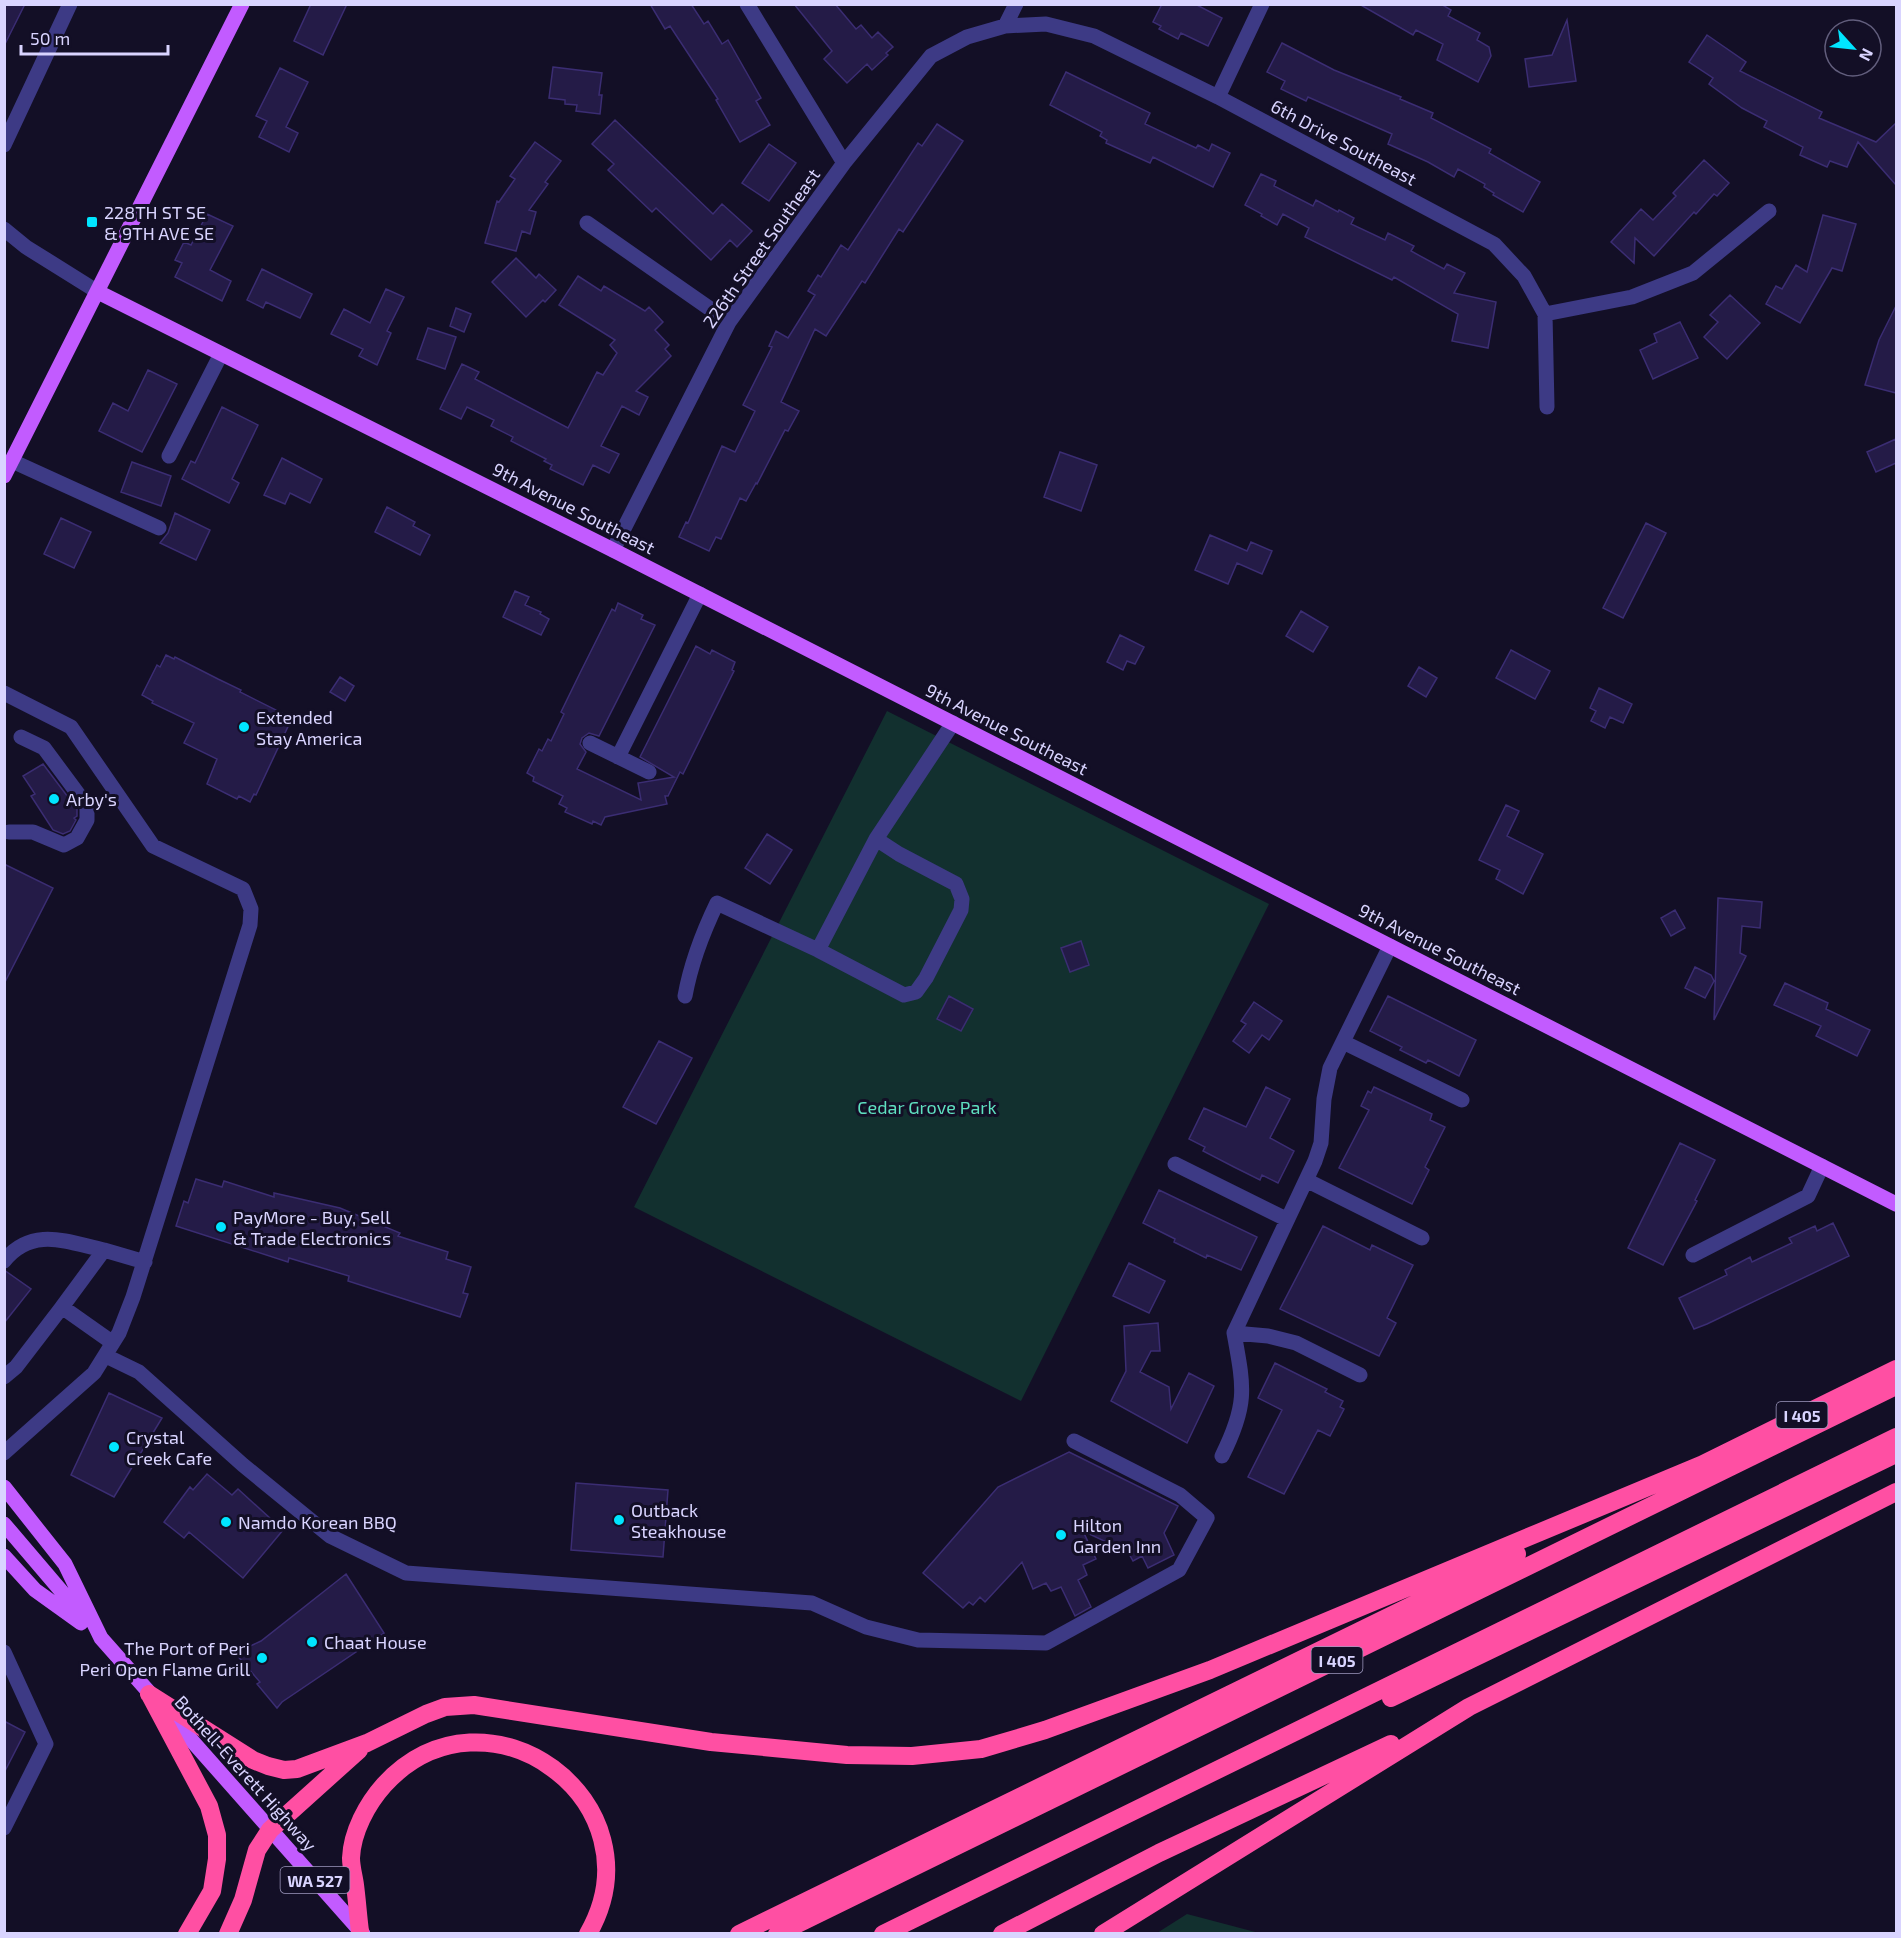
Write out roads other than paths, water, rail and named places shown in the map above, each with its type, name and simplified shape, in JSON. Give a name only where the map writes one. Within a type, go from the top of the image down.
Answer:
[{"type":"highway","name":"I 405","points":[[739,1934],[1896,1369]]},
{"type":"highway","name":"I 405","points":[[777,1934],[1896,1386]]},
{"type":"highway","name":"I 405","points":[[883,1934],[1896,1437]]},
{"type":"highway","points":[[903,1934],[1896,1454]]},
{"type":"highway","points":[[149,1694],[234,1748],[268,1766],[284,1770],[297,1769],[367,1743],[445,1707],[474,1706],[711,1742],[847,1755],[912,1756],[981,1749],[1045,1730],[1210,1670],[1708,1462]]},
{"type":"highway","points":[[1002,1934],[1159,1853],[1469,1707],[1896,1492]]},
{"type":"highway","points":[[149,1694],[209,1806],[217,1835],[217,1859],[212,1891],[187,1934]]},
{"type":"highway","points":[[1103,1934],[1469,1707]]},
{"type":"highway","points":[[228,1934],[243,1900],[257,1850],[270,1830],[367,1743]]},
{"type":"highway","points":[[361,1932],[351,1859],[363,1815],[375,1795],[394,1774],[430,1752],[454,1744],[488,1743],[518,1749],[557,1769],[573,1785],[593,1815],[603,1844],[606,1866],[604,1893],[596,1920],[588,1934]]},
{"type":"main road","points":[[4,476],[242,4]]},
{"type":"main road","name":"9th Avenue Southeast","points":[[98,292],[700,594],[1896,1204]]},
{"type":"main road","name":"Bothell-Everett Highway","points":[[4,1487],[64,1564],[101,1638]]},
{"type":"main road","points":[[4,1524],[101,1638]]},
{"type":"main road","name":"Bothell-Everett Highway","points":[[4,1556],[35,1590],[101,1638],[361,1932]]},
{"type":"street","points":[[4,145],[70,4]]},
{"type":"street","points":[[747,4],[844,163]]},
{"type":"street","points":[[1005,26],[1016,4]]},
{"type":"street","points":[[1218,97],[1262,4]]},
{"type":"street","name":"6th Drive Southeast","points":[[1005,26],[1047,24],[1094,36],[1218,97],[1494,244],[1524,276],[1545,314],[1547,407]]},
{"type":"street","name":"226th Street Southeast","points":[[613,550],[729,322],[844,163],[932,56],[967,37],[1005,26]]},
{"type":"street","points":[[1545,314],[1632,297],[1693,273],[1769,211]]},
{"type":"street","points":[[587,223],[729,322]]},
{"type":"street","points":[[4,229],[26,247],[98,292]]},
{"type":"street","points":[[169,456],[221,354]]},
{"type":"street","points":[[12,461],[159,528]]},
{"type":"street","points":[[618,757],[700,594]]},
{"type":"street","points":[[4,693],[70,727],[153,846],[243,889],[251,909],[250,925],[145,1262],[110,1350],[93,1373],[4,1453]]},
{"type":"street","points":[[818,950],[876,839],[953,723]]},
{"type":"street","points":[[9,832],[33,832],[64,845],[77,838],[87,820],[87,806],[44,748],[21,737]]},
{"type":"street","points":[[590,743],[649,772]]},
{"type":"street","points":[[685,996],[693,959],[702,933],[717,903],[818,950],[904,995],[916,992],[926,978],[961,910],[962,898],[957,884],[899,854],[876,839]]},
{"type":"street","points":[[1222,1456],[1234,1431],[1243,1397],[1234,1333],[1321,1143],[1324,1099],[1330,1068],[1390,946]]},
{"type":"street","points":[[1343,1042],[1462,1100]]},
{"type":"street","points":[[1175,1164],[1286,1219]]},
{"type":"street","points":[[1693,1255],[1808,1196],[1822,1166]]},
{"type":"street","points":[[1306,1180],[1422,1238]]},
{"type":"street","points":[[4,1261],[13,1250],[33,1239],[50,1238],[145,1262]]},
{"type":"street","points":[[10,1372],[104,1250]]},
{"type":"street","points":[[62,1307],[110,1350],[139,1372],[243,1466],[330,1536],[406,1573],[812,1603],[866,1628],[918,1640],[1046,1643],[1179,1570],[1206,1518],[1180,1495],[1074,1441]]},
{"type":"street","points":[[1234,1333],[1268,1336],[1296,1343],[1360,1376]]},
{"type":"street","points":[[4,1652],[46,1744],[4,1828]]},
{"type":"place","name":"228TH ST SE & 9TH AVE SE","points":[[92,222]]},
{"type":"place","name":"Extended Stay America","points":[[244,727]]},
{"type":"place","name":"Arby's","points":[[54,799]]},
{"type":"place","name":"PayMore - Buy, Sell & Trade Electronics","points":[[221,1227]]},
{"type":"place","name":"Crystal Creek Cafe","points":[[114,1447]]},
{"type":"place","name":"Outback Steakhouse","points":[[619,1520]]},
{"type":"place","name":"Namdo Korean BBQ","points":[[226,1522]]},
{"type":"place","name":"Hilton Garden Inn","points":[[1061,1535]]},
{"type":"place","name":"Chaat House","points":[[312,1642]]},
{"type":"place","name":"The Port of Peri Peri Open Flame Grill","points":[[262,1658]]},
{"type":"park label","name":"Cedar Grove Park","points":[[927,1107]]}]
